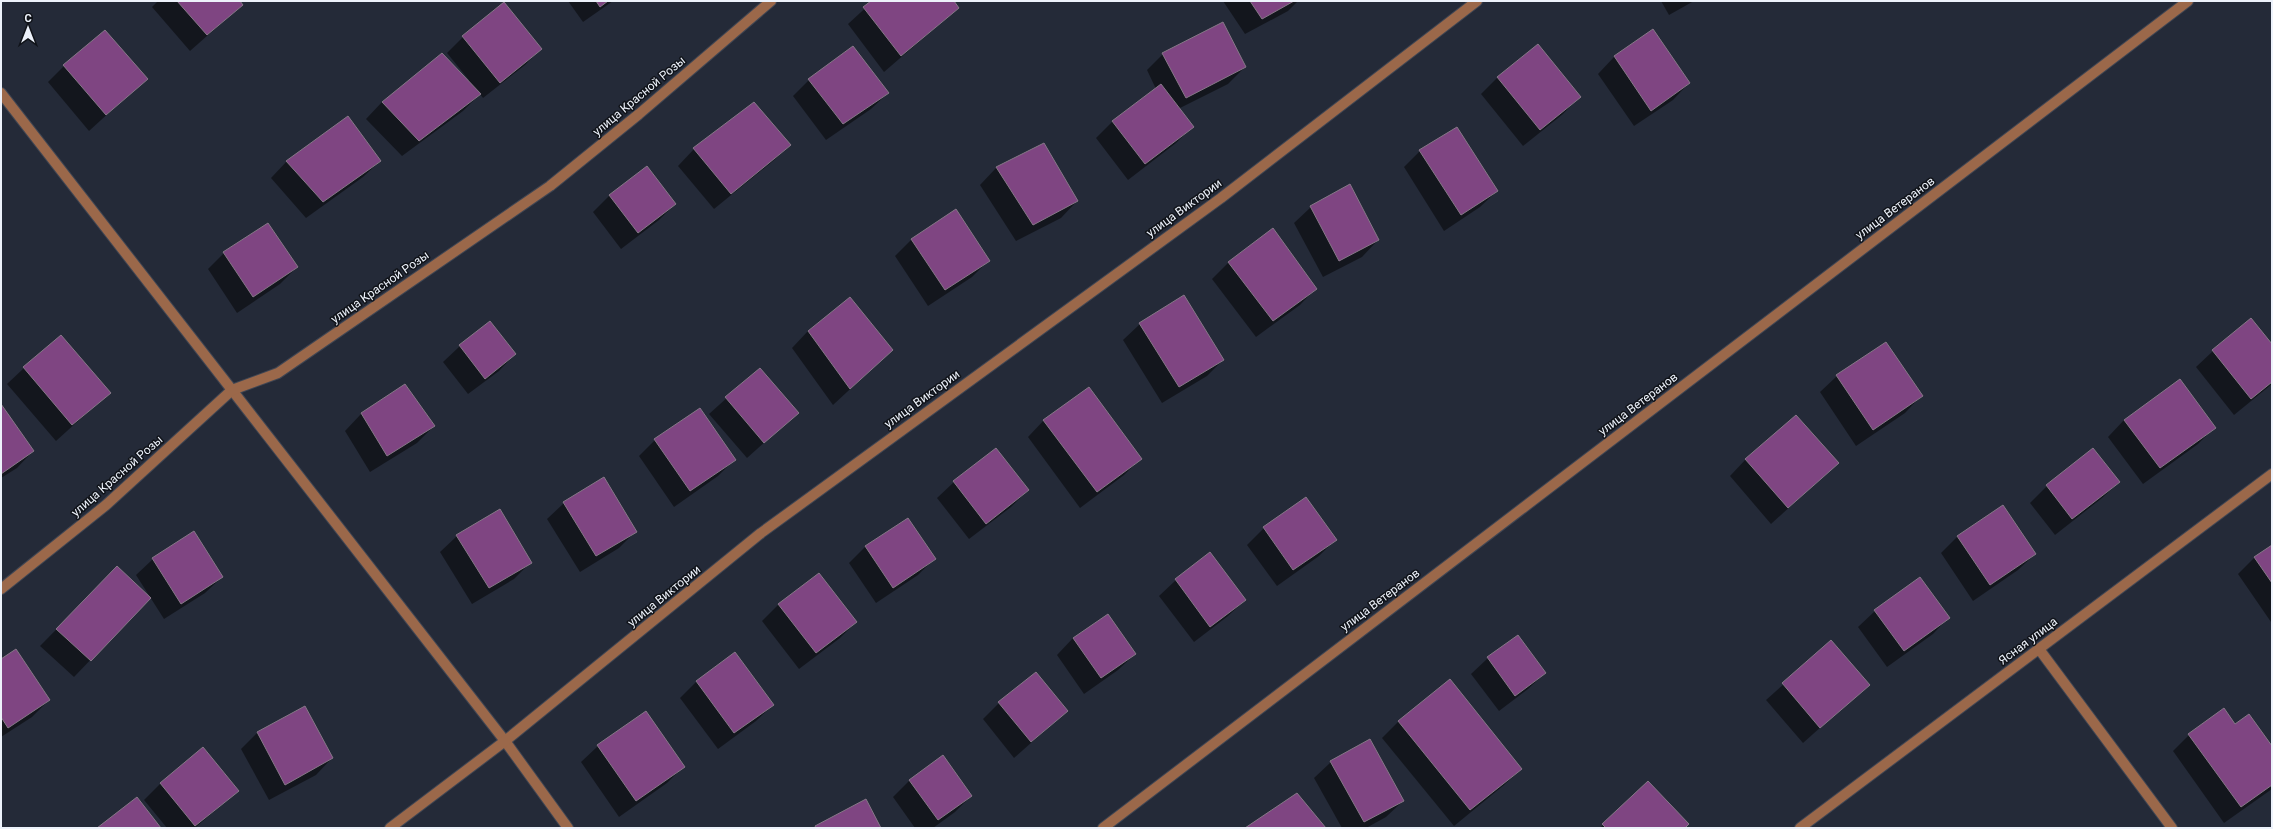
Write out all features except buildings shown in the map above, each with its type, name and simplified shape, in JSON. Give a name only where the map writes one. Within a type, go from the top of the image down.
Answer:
[{"type":"street","name":"улица Красной Розы","points":[[1,589],[106,505],[232,390],[278,373],[550,186],[639,114],[771,1]]},
{"type":"street","name":"улица Виктории","points":[[390,828],[505,741],[761,533],[1221,198],[1477,1]]},
{"type":"street","name":"улица Ветеранов","points":[[1103,828],[2188,1]]},
{"type":"street","points":[[1,93],[505,741],[568,828]]},
{"type":"street","name":"Ясная улица","points":[[1800,828],[2272,474]]},
{"type":"street","points":[[2039,649],[2172,828]]}]
